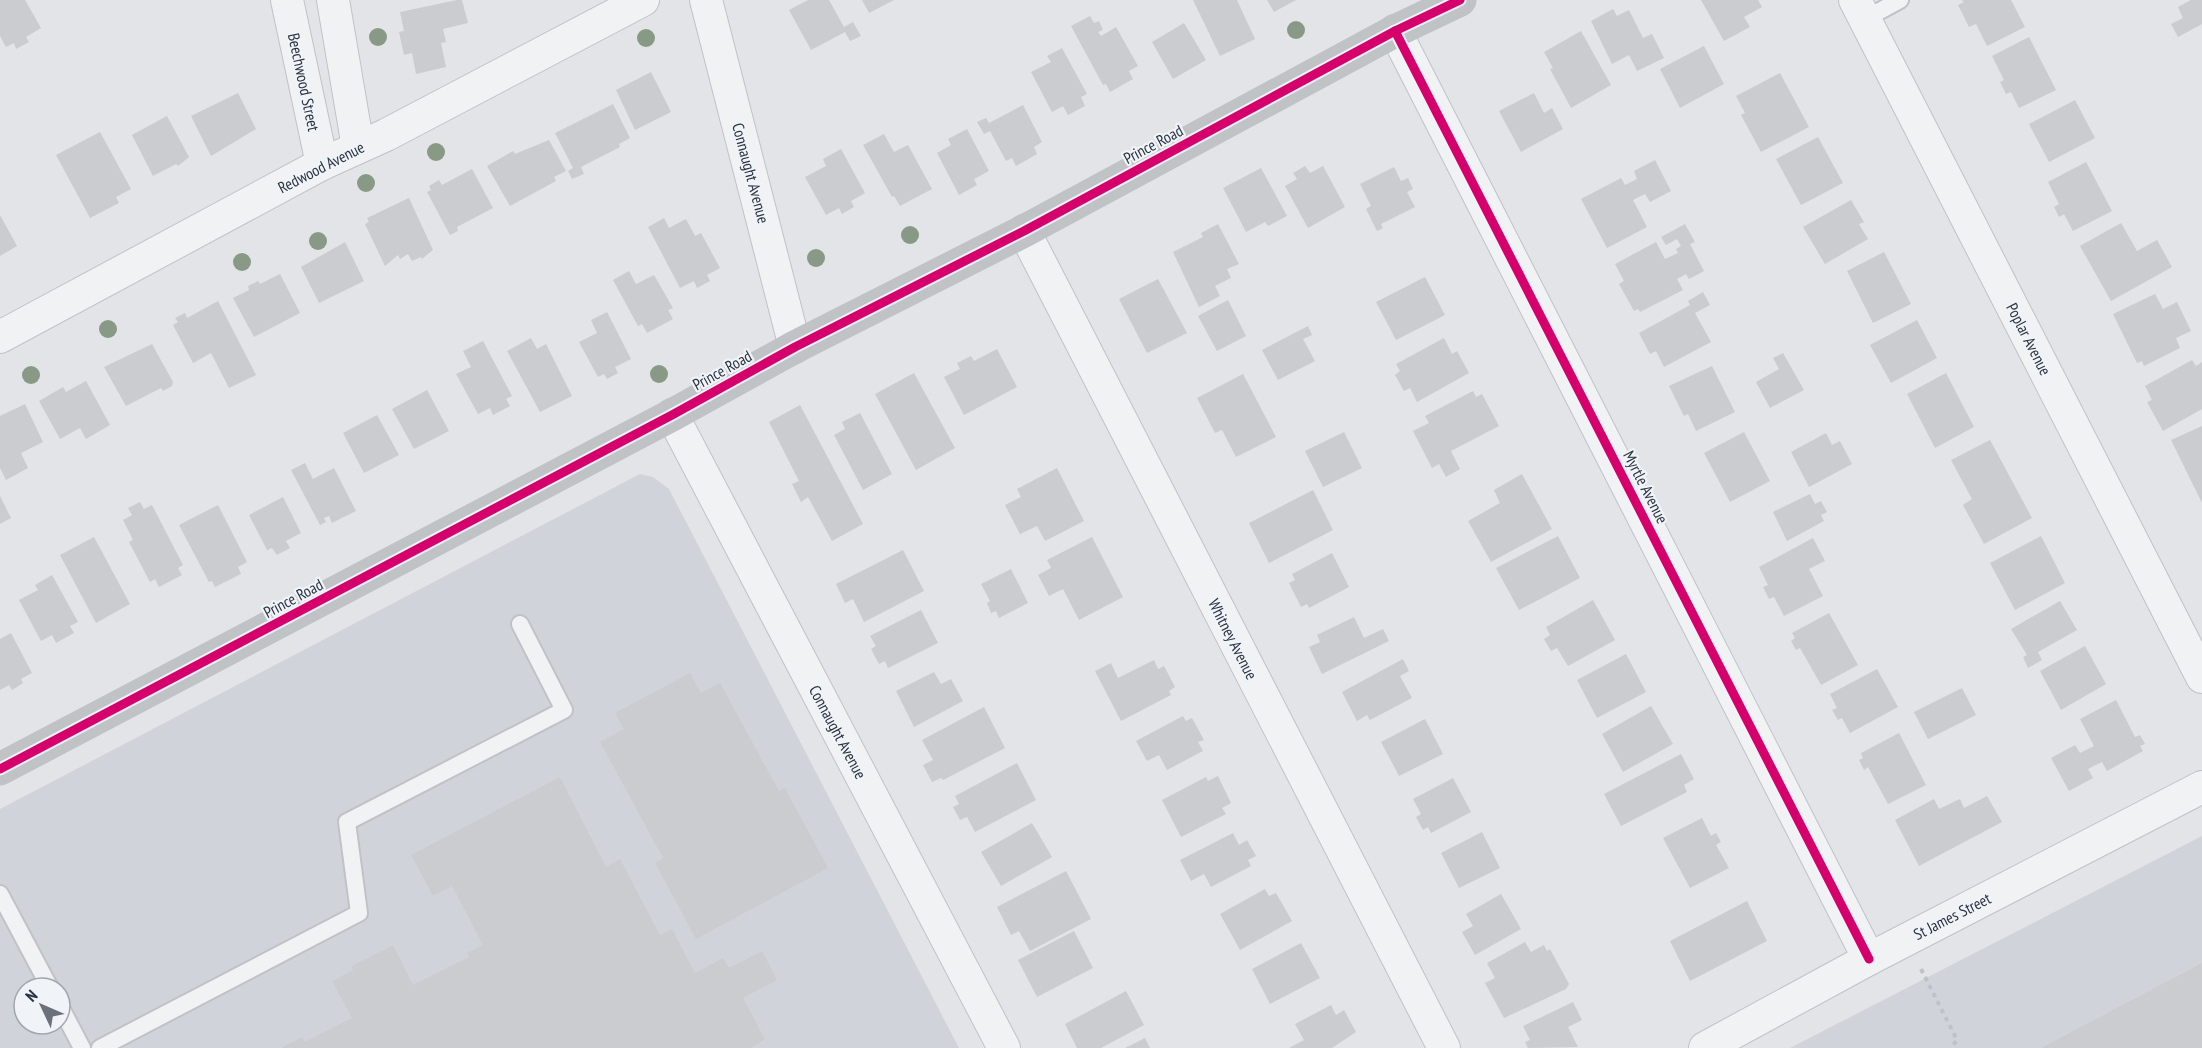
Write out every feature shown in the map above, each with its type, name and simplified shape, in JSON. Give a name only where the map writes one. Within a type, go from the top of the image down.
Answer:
[{"type":"street","name":"Beechwood Street","points":[[287,0],[322,164]]},
{"type":"street","points":[[333,0],[358,147]]},
{"type":"street","name":"Redwood Avenue","points":[[0,337],[322,164],[643,0]]},
{"type":"street","name":"Connaught Avenue","points":[[706,0],[795,347]]},
{"type":"street","name":"Prince Road","points":[[0,770],[672,415],[795,347],[1024,231],[1441,4]]},
{"type":"street","name":"Poplar Avenue","points":[[1860,9],[2202,677]]},
{"type":"street","name":"Myrtle Avenue","points":[[1395,31],[1869,959]]},
{"type":"street","name":"Whitney Avenue","points":[[1024,231],[1444,1048]]},
{"type":"street","name":"Connaught Avenue","points":[[672,415],[1004,1048]]},
{"type":"street","name":"St James Street","points":[[1705,1048],[1903,941],[2202,787]]},
{"type":"lane","points":[[1860,9],[1900,0]]},
{"type":"lane","points":[[100,1048],[359,913],[347,822],[564,710],[520,624]]},
{"type":"lane","points":[[0,894],[44,976]]},
{"type":"lane","points":[[0,925],[9,910]]},
{"type":"lane","points":[[72,1029],[82,1048]]},
{"type":"path","points":[[1903,941],[1956,1040],[1951,1048]]},
{"type":"shaded area","points":[[640,474],[653,477],[669,489],[959,1048],[0,1048],[0,809]]},
{"type":"shaded area","points":[[2202,836],[2202,1048],[1790,1048]]},
{"type":"building","points":[[0,0],[25,0],[41,28],[26,37],[29,42],[16,49],[14,43],[6,47],[0,36]]},
{"type":"building","points":[[462,0],[468,23],[443,29],[446,42],[441,43],[446,67],[416,74],[412,53],[404,55],[399,32],[404,31],[400,12]]},
{"type":"building","points":[[808,0],[829,0],[844,27],[853,22],[861,36],[850,41],[845,32],[811,50],[789,10]]},
{"type":"building","points":[[862,0],[894,0],[869,13]]},
{"type":"building","points":[[1193,0],[1237,0],[1255,39],[1220,56]]},
{"type":"building","points":[[1267,0],[1296,0],[1274,12]]},
{"type":"building","points":[[1701,0],[1758,0],[1762,7],[1744,17],[1750,27],[1724,41]]},
{"type":"building","points":[[1962,0],[2011,0],[2025,27],[1987,46],[1976,24],[1969,27],[1958,5],[1964,2]]},
{"type":"building","points":[[2191,0],[2202,0],[2202,24],[2178,37],[2171,24],[2183,18],[2178,7]]},
{"type":"building","points":[[1613,9],[1617,16],[1629,10],[1643,38],[1652,34],[1664,58],[1637,71],[1629,55],[1612,64],[1591,21]]},
{"type":"building","points":[[1090,16],[1094,23],[1099,21],[1103,30],[1098,32],[1101,36],[1116,27],[1138,66],[1129,71],[1133,79],[1110,92],[1106,84],[1103,85],[1071,26]]},
{"type":"building","points":[[1184,23],[1206,60],[1173,79],[1152,42]]},
{"type":"building","points":[[1581,31],[1611,85],[1571,108],[1550,69],[1553,68],[1544,52]]},
{"type":"building","points":[[2029,37],[2056,90],[2019,108],[2011,92],[2006,94],[2000,82],[2004,80],[1992,56]]},
{"type":"building","points":[[1704,46],[1724,84],[1680,108],[1660,69]]},
{"type":"building","points":[[1062,48],[1087,94],[1081,97],[1085,106],[1068,115],[1063,106],[1052,112],[1031,72],[1051,62],[1047,56]]},
{"type":"building","points":[[651,72],[671,112],[635,130],[616,90]]},
{"type":"building","points":[[1780,73],[1809,127],[1761,152],[1741,115],[1745,113],[1736,96]]},
{"type":"building","points":[[238,93],[256,129],[211,156],[191,116]]},
{"type":"building","points":[[1534,93],[1544,113],[1552,108],[1563,129],[1521,152],[1499,111]]},
{"type":"building","points":[[2075,100],[2095,138],[2049,162],[2029,124]]},
{"type":"building","points":[[613,104],[630,138],[619,144],[620,147],[581,167],[584,174],[572,179],[568,171],[573,168],[555,133]]},
{"type":"building","points":[[1023,105],[1042,142],[1034,147],[1037,154],[1016,166],[1012,158],[1006,161],[990,131],[984,134],[977,122],[986,118],[989,123]]},
{"type":"building","points":[[167,116],[189,157],[178,166],[176,164],[153,176],[132,135]]},
{"type":"building","points":[[967,129],[989,171],[974,179],[977,185],[959,195],[937,153],[951,145],[948,139]]},
{"type":"building","points":[[100,132],[131,189],[116,197],[119,203],[90,218],[56,155]]},
{"type":"building","points":[[884,134],[894,152],[908,145],[932,189],[900,206],[894,196],[892,197],[863,145]]},
{"type":"building","points":[[1818,137],[1843,183],[1801,205],[1776,159]]},
{"type":"building","points":[[549,140],[566,171],[554,177],[556,181],[510,206],[487,166],[513,151],[515,154]]},
{"type":"building","points":[[841,149],[865,193],[851,201],[854,207],[842,214],[839,208],[826,215],[805,177],[826,166],[823,159]]},
{"type":"building","points":[[1655,160],[1671,191],[1650,202],[1645,194],[1633,200],[1647,227],[1607,248],[1581,199],[1621,178],[1625,185],[1637,179],[1634,171]]},
{"type":"building","points":[[2086,162],[2112,211],[2073,231],[2064,214],[2059,217],[2054,207],[2059,204],[2048,182]]},
{"type":"building","points":[[1305,166],[1310,173],[1323,166],[1345,207],[1308,228],[1285,186],[1297,179],[1293,173]]},
{"type":"building","points":[[1394,167],[1401,181],[1408,178],[1413,189],[1407,192],[1415,207],[1381,224],[1383,228],[1377,231],[1366,209],[1371,206],[1360,184]]},
{"type":"building","points":[[1261,168],[1287,216],[1268,226],[1265,222],[1246,232],[1223,188]]},
{"type":"building","points":[[472,169],[493,208],[457,227],[458,231],[450,235],[427,192],[431,190],[429,186],[439,180],[442,185]]},
{"type":"building","points":[[409,198],[433,250],[422,259],[421,257],[412,261],[408,254],[400,259],[398,255],[385,266],[365,224],[369,222],[367,218]]},
{"type":"building","points":[[1851,200],[1864,222],[1859,224],[1868,239],[1825,264],[1803,227]]},
{"type":"building","points":[[0,215],[17,246],[0,256]]},
{"type":"building","points":[[664,218],[669,228],[686,219],[695,236],[701,233],[720,268],[707,275],[710,281],[697,288],[694,281],[680,288],[648,227]]},
{"type":"building","points":[[2121,223],[2137,251],[2157,240],[2172,267],[2111,301],[2080,246]]},
{"type":"building","points":[[1218,224],[1239,264],[1227,269],[1231,278],[1215,286],[1220,296],[1199,307],[1173,252],[1203,237],[1201,233]]},
{"type":"building","points":[[1685,224],[1695,242],[1690,244],[1704,271],[1689,279],[1686,274],[1677,279],[1683,290],[1640,312],[1638,309],[1634,311],[1619,284],[1624,281],[1615,264],[1656,242],[1665,259],[1678,253],[1676,249],[1681,246],[1677,239],[1666,245],[1661,237]]},
{"type":"building","points":[[345,242],[364,281],[319,303],[301,267]]},
{"type":"building","points":[[1884,252],[1911,304],[1873,323],[1847,271]]},
{"type":"building","points":[[629,271],[636,284],[654,275],[673,308],[668,310],[673,319],[647,333],[642,324],[638,326],[613,280]]},
{"type":"building","points":[[280,274],[300,313],[254,337],[233,298],[249,290],[248,286],[258,281],[260,284]]},
{"type":"building","points":[[1425,277],[1445,315],[1396,340],[1376,302]]},
{"type":"building","points":[[1158,279],[1187,333],[1147,353],[1119,299]]},
{"type":"building","points":[[1703,292],[1710,305],[1695,313],[1711,342],[1664,367],[1656,351],[1650,354],[1639,333],[1690,305],[1688,301]]},
{"type":"building","points":[[2155,294],[2163,309],[2177,302],[2191,331],[2176,338],[2180,348],[2144,366],[2142,361],[2137,363],[2113,314]]},
{"type":"building","points":[[1228,300],[1246,336],[1217,351],[1198,316]]},
{"type":"building","points":[[218,301],[256,375],[229,388],[211,353],[193,363],[173,325],[178,322],[175,318],[185,313],[187,318]]},
{"type":"building","points":[[607,312],[631,359],[615,367],[618,373],[607,379],[604,374],[598,377],[579,342],[597,333],[591,320]]},
{"type":"building","points":[[1917,320],[1937,358],[1891,383],[1870,345]]},
{"type":"building","points":[[1308,326],[1312,335],[1303,339],[1315,361],[1278,380],[1262,350]]},
{"type":"building","points":[[531,338],[537,349],[546,344],[572,396],[540,412],[507,351]]},
{"type":"building","points":[[1444,338],[1452,354],[1457,351],[1469,373],[1417,402],[1410,388],[1404,391],[1395,375],[1400,371],[1396,364]]},
{"type":"building","points":[[483,341],[512,396],[506,399],[510,406],[493,415],[490,408],[478,414],[456,374],[471,367],[463,351]]},
{"type":"building","points":[[152,344],[173,382],[172,386],[163,391],[161,388],[126,406],[104,367]]},
{"type":"building","points":[[997,349],[1017,387],[964,415],[944,377],[960,369],[957,363],[971,356],[974,361]]},
{"type":"building","points":[[1783,353],[1804,390],[1770,408],[1756,382],[1779,369],[1773,358]]},
{"type":"building","points":[[2192,360],[2196,366],[2202,362],[2202,409],[2163,431],[2147,402],[2152,400],[2145,386]]},
{"type":"building","points":[[1712,366],[1735,412],[1696,431],[1688,414],[1684,416],[1669,386]]},
{"type":"building","points":[[914,373],[955,448],[916,470],[875,394]]},
{"type":"building","points":[[1946,373],[1974,427],[1935,448],[1907,394]]},
{"type":"building","points":[[1243,374],[1276,437],[1236,457],[1222,430],[1215,433],[1197,398]]},
{"type":"building","points":[[86,381],[110,425],[86,439],[80,428],[60,439],[39,401],[63,387],[66,392]]},
{"type":"building","points":[[427,390],[449,431],[414,449],[392,409]]},
{"type":"building","points":[[1473,391],[1476,397],[1482,394],[1499,426],[1451,451],[1460,469],[1446,477],[1439,464],[1432,468],[1413,431],[1429,423],[1425,416]]},
{"type":"building","points":[[25,404],[43,442],[21,453],[28,468],[6,480],[0,468],[0,416]]},
{"type":"building","points":[[800,405],[863,524],[832,541],[808,497],[801,502],[792,484],[799,481],[769,422]]},
{"type":"building","points":[[860,413],[892,474],[863,490],[834,435],[845,429],[842,422]]},
{"type":"building","points":[[377,415],[399,455],[364,473],[343,433]]},
{"type":"building","points":[[2202,426],[2202,503],[2171,440]]},
{"type":"building","points":[[1344,432],[1362,468],[1323,487],[1305,451]]},
{"type":"building","points":[[1744,432],[1770,481],[1730,502],[1704,453]]},
{"type":"building","points":[[1826,433],[1832,445],[1840,441],[1852,464],[1809,487],[1791,452]]},
{"type":"building","points":[[1990,440],[2032,518],[1984,544],[1963,505],[1972,499],[1951,460]]},
{"type":"building","points":[[305,463],[313,479],[334,468],[356,511],[332,523],[329,516],[324,518],[326,522],[320,525],[291,470]]},
{"type":"building","points":[[1057,468],[1084,521],[1045,541],[1037,526],[1020,534],[1005,505],[1021,497],[1017,489]]},
{"type":"building","points":[[1522,474],[1552,529],[1491,562],[1468,521],[1500,503],[1494,490]]},
{"type":"building","points":[[1313,490],[1333,530],[1269,563],[1249,523]]},
{"type":"building","points":[[1810,494],[1815,504],[1821,501],[1827,512],[1821,515],[1824,521],[1787,541],[1773,512]]},
{"type":"building","points":[[0,496],[11,518],[0,524]]},
{"type":"building","points":[[283,497],[301,533],[286,541],[290,548],[277,555],[272,548],[267,550],[249,515]]},
{"type":"building","points":[[140,502],[144,509],[152,505],[183,565],[178,568],[182,575],[159,587],[155,579],[150,582],[129,542],[133,540],[123,520],[132,515],[128,508]]},
{"type":"building","points":[[218,505],[247,562],[238,567],[241,574],[215,587],[212,581],[209,582],[179,525]]},
{"type":"building","points":[[1558,536],[1580,578],[1519,610],[1496,568]]},
{"type":"building","points":[[2041,536],[2065,583],[2015,610],[1990,563]]},
{"type":"building","points":[[94,537],[130,604],[96,623],[60,555]]},
{"type":"building","points":[[1092,537],[1123,597],[1079,620],[1063,589],[1049,596],[1038,575],[1051,568],[1047,560]]},
{"type":"building","points":[[1813,538],[1825,561],[1809,569],[1823,596],[1784,616],[1774,597],[1769,599],[1763,587],[1768,585],[1759,567]]},
{"type":"building","points":[[903,550],[924,591],[864,622],[853,599],[845,603],[836,584]]},
{"type":"building","points":[[1332,553],[1349,587],[1309,608],[1307,604],[1301,607],[1289,583],[1295,580],[1292,574]]},
{"type":"building","points":[[1011,569],[1028,603],[999,618],[996,611],[991,613],[987,603],[990,601],[981,584]]},
{"type":"building","points":[[52,575],[78,622],[70,626],[74,633],[56,643],[52,635],[41,641],[19,600],[38,590],[35,585]]},
{"type":"building","points":[[1593,600],[1615,640],[1568,666],[1557,648],[1551,651],[1544,639],[1550,635],[1546,627]]},
{"type":"building","points":[[2060,601],[2077,630],[2038,652],[2042,660],[2028,668],[2023,657],[2027,655],[2011,629]]},
{"type":"building","points":[[921,610],[938,643],[888,668],[885,661],[879,664],[871,649],[876,646],[870,636]]},
{"type":"building","points":[[1829,613],[1858,665],[1821,685],[1800,648],[1796,650],[1791,641],[1795,638],[1792,633]]},
{"type":"building","points":[[1354,617],[1364,638],[1383,629],[1389,641],[1322,674],[1309,647],[1320,642],[1317,635]]},
{"type":"building","points":[[11,633],[32,673],[21,679],[23,683],[12,690],[9,685],[0,690],[0,639]]},
{"type":"building","points":[[2085,646],[2106,684],[2061,710],[2040,671]]},
{"type":"building","points":[[1626,654],[1646,692],[1597,718],[1577,680]]},
{"type":"building","points":[[1403,659],[1409,671],[1400,676],[1412,698],[1370,720],[1367,715],[1357,721],[1342,692]]},
{"type":"building","points":[[1154,660],[1158,669],[1164,666],[1175,687],[1169,691],[1171,695],[1121,721],[1095,671],[1111,663],[1118,678]]},
{"type":"building","points":[[1877,669],[1898,707],[1850,733],[1842,718],[1838,720],[1832,710],[1837,708],[1830,694]]},
{"type":"building","points":[[934,672],[941,684],[951,679],[963,701],[914,727],[896,691]]},
{"type":"building","points":[[690,673],[701,693],[720,683],[779,791],[785,788],[828,868],[696,939],[655,863],[663,858],[600,742],[624,729],[615,713]]},
{"type":"building","points":[[1962,688],[1976,715],[1928,739],[1914,712]]},
{"type":"building","points":[[2116,700],[2135,737],[2140,735],[2145,744],[2140,746],[2143,751],[2107,771],[2102,762],[2088,769],[2093,778],[2069,791],[2051,758],[2075,745],[2080,753],[2094,746],[2080,719]]},
{"type":"building","points":[[1651,706],[1673,744],[1623,772],[1602,734]]},
{"type":"building","points":[[984,707],[1005,748],[943,780],[941,778],[932,782],[923,765],[933,760],[922,740]]},
{"type":"building","points":[[1183,716],[1186,721],[1192,718],[1204,740],[1198,742],[1203,751],[1167,770],[1159,755],[1147,761],[1136,741]]},
{"type":"building","points":[[1425,719],[1443,754],[1399,776],[1381,742]]},
{"type":"building","points":[[1899,733],[1926,785],[1888,804],[1868,767],[1864,770],[1859,760],[1863,758],[1861,753]]},
{"type":"building","points":[[1681,754],[1694,779],[1684,785],[1687,792],[1621,826],[1604,794]]},
{"type":"building","points":[[1017,763],[1036,800],[975,832],[967,817],[960,820],[953,807],[959,804],[955,796]]},
{"type":"building","points":[[1218,776],[1231,803],[1222,808],[1226,814],[1181,837],[1162,800],[1206,777],[1208,781]]},
{"type":"building","points":[[560,777],[606,867],[620,859],[660,935],[672,929],[695,973],[723,958],[729,968],[762,951],[777,980],[743,998],[765,1039],[751,1048],[281,1048],[302,1037],[305,1042],[352,1018],[332,981],[353,970],[351,966],[393,945],[413,985],[469,957],[467,953],[483,945],[452,886],[433,896],[411,855]]},
{"type":"building","points":[[1453,778],[1471,812],[1431,833],[1428,827],[1423,830],[1416,817],[1421,814],[1413,799]]},
{"type":"building","points":[[1987,796],[2002,822],[1919,866],[1895,820],[1934,799],[1939,809],[1960,799],[1964,808]]},
{"type":"building","points":[[1702,818],[1711,836],[1716,833],[1721,842],[1716,845],[1729,868],[1690,888],[1663,838]]},
{"type":"building","points":[[1032,823],[1052,857],[1001,886],[981,852]]},
{"type":"building","points":[[1482,832],[1500,868],[1459,888],[1441,853]]},
{"type":"building","points":[[1233,833],[1239,845],[1247,840],[1256,856],[1248,860],[1251,866],[1211,887],[1204,874],[1191,881],[1180,860]]},
{"type":"building","points":[[1066,871],[1091,919],[1030,951],[1019,931],[1011,935],[997,907]]},
{"type":"building","points":[[1265,889],[1269,896],[1276,893],[1292,921],[1240,950],[1220,914]]},
{"type":"building","points":[[1501,894],[1521,929],[1475,955],[1462,932],[1473,926],[1466,914]]},
{"type":"building","points":[[1747,901],[1767,941],[1690,981],[1670,941]]},
{"type":"building","points":[[1074,931],[1093,968],[1037,997],[1018,960]]},
{"type":"building","points":[[1525,942],[1531,952],[1544,945],[1547,951],[1550,949],[1569,984],[1566,989],[1504,1018],[1485,983],[1495,978],[1487,963]]},
{"type":"building","points":[[1301,943],[1320,978],[1270,1004],[1252,969]]},
{"type":"building","points":[[2202,963],[2202,1048],[2041,1048]]},
{"type":"building","points":[[1126,991],[1144,1025],[1101,1048],[1077,1048],[1065,1024]]},
{"type":"building","points":[[1573,1002],[1582,1020],[1568,1027],[1578,1047],[1528,1048],[1525,1042],[1530,1040],[1523,1026]]},
{"type":"building","points":[[1331,1005],[1336,1015],[1344,1010],[1356,1032],[1332,1048],[1289,1048],[1304,1040],[1295,1024]]},
{"type":"building","points":[[1145,1038],[1150,1048],[1125,1048]]},
{"type":"cycle path","points":[[0,769],[672,415],[795,347],[1024,231],[1395,31],[1460,0]]},
{"type":"cycle path","points":[[1395,31],[1869,959]]}]
